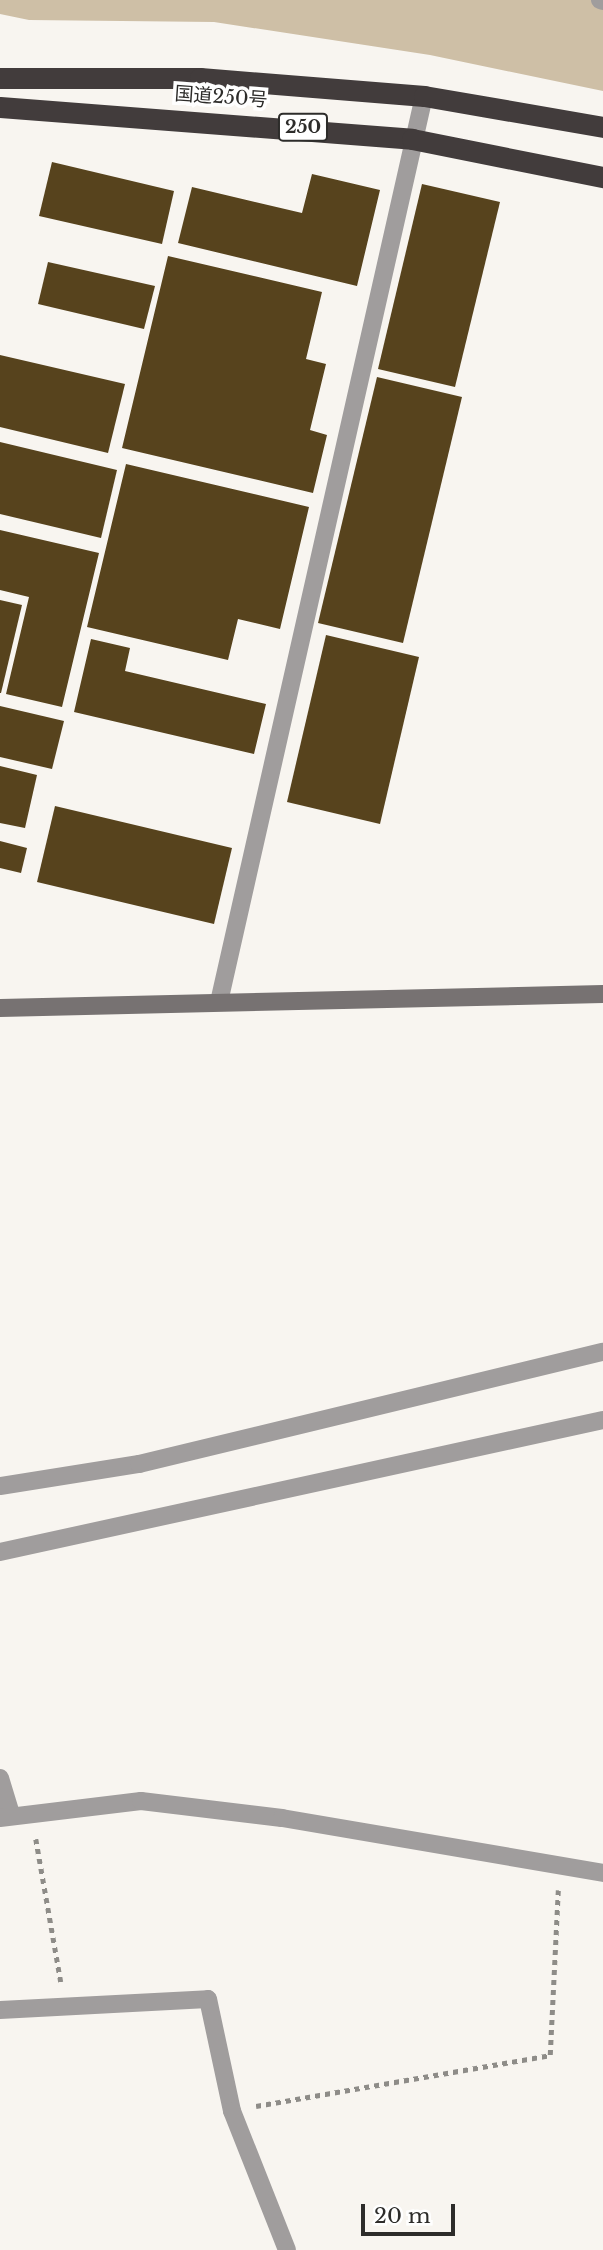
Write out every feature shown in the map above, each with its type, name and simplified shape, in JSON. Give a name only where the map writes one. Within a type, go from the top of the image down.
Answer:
[{"type":"highway","name":"国道250号","points":[[0,79],[200,78],[424,96],[603,127]]},
{"type":"highway","name":"国道250号","points":[[0,107],[412,139],[603,177]]},
{"type":"street","points":[[219,1002],[412,139],[424,96]]},
{"type":"street","points":[[0,1007],[603,994]]},
{"type":"street","points":[[0,1486],[139,1464],[603,1352]]},
{"type":"street","points":[[0,1552],[603,1420]]},
{"type":"street","points":[[0,1778],[5,1816],[31,1810],[141,1801],[282,1818],[559,1868],[603,1873]]},
{"type":"street","points":[[0,2010],[65,2004],[208,1999],[232,2110],[287,2250]]},
{"type":"path","points":[[31,1810],[65,2004]]},
{"type":"path","points":[[232,2110],[550,2055],[559,1868]]},
{"type":"shaded area","points":[[0,0],[603,0],[603,91],[430,55],[214,22],[29,20],[0,14]]},
{"type":"building","points":[[52,162],[174,191],[162,244],[39,216]]},
{"type":"building","points":[[312,174],[380,190],[357,286],[178,243],[192,187],[302,213]]},
{"type":"building","points":[[422,184],[500,202],[455,387],[378,369]]},
{"type":"building","points":[[168,256],[322,292],[306,359],[326,364],[310,430],[327,435],[313,493],[122,448]]},
{"type":"building","points":[[48,262],[155,286],[144,329],[38,304]]},
{"type":"building","points":[[0,355],[125,384],[108,453],[0,427]]},
{"type":"building","points":[[377,377],[462,397],[403,643],[318,623]]},
{"type":"building","points":[[0,442],[117,470],[101,538],[0,514]]},
{"type":"building","points":[[126,464],[309,507],[280,629],[238,619],[228,660],[87,627]]},
{"type":"building","points":[[0,530],[99,553],[62,707],[6,694],[29,597],[0,590]]},
{"type":"building","points":[[0,600],[22,605],[1,693],[0,693]]},
{"type":"building","points":[[326,635],[419,657],[380,824],[287,802]]},
{"type":"building","points":[[91,639],[130,648],[125,671],[266,704],[254,754],[74,712]]},
{"type":"building","points":[[0,706],[64,721],[52,769],[0,757]]},
{"type":"building","points":[[0,766],[37,775],[25,828],[0,823]]},
{"type":"building","points":[[55,806],[232,848],[214,924],[37,882]]},
{"type":"building","points":[[0,841],[27,848],[21,873],[0,868]]}]
